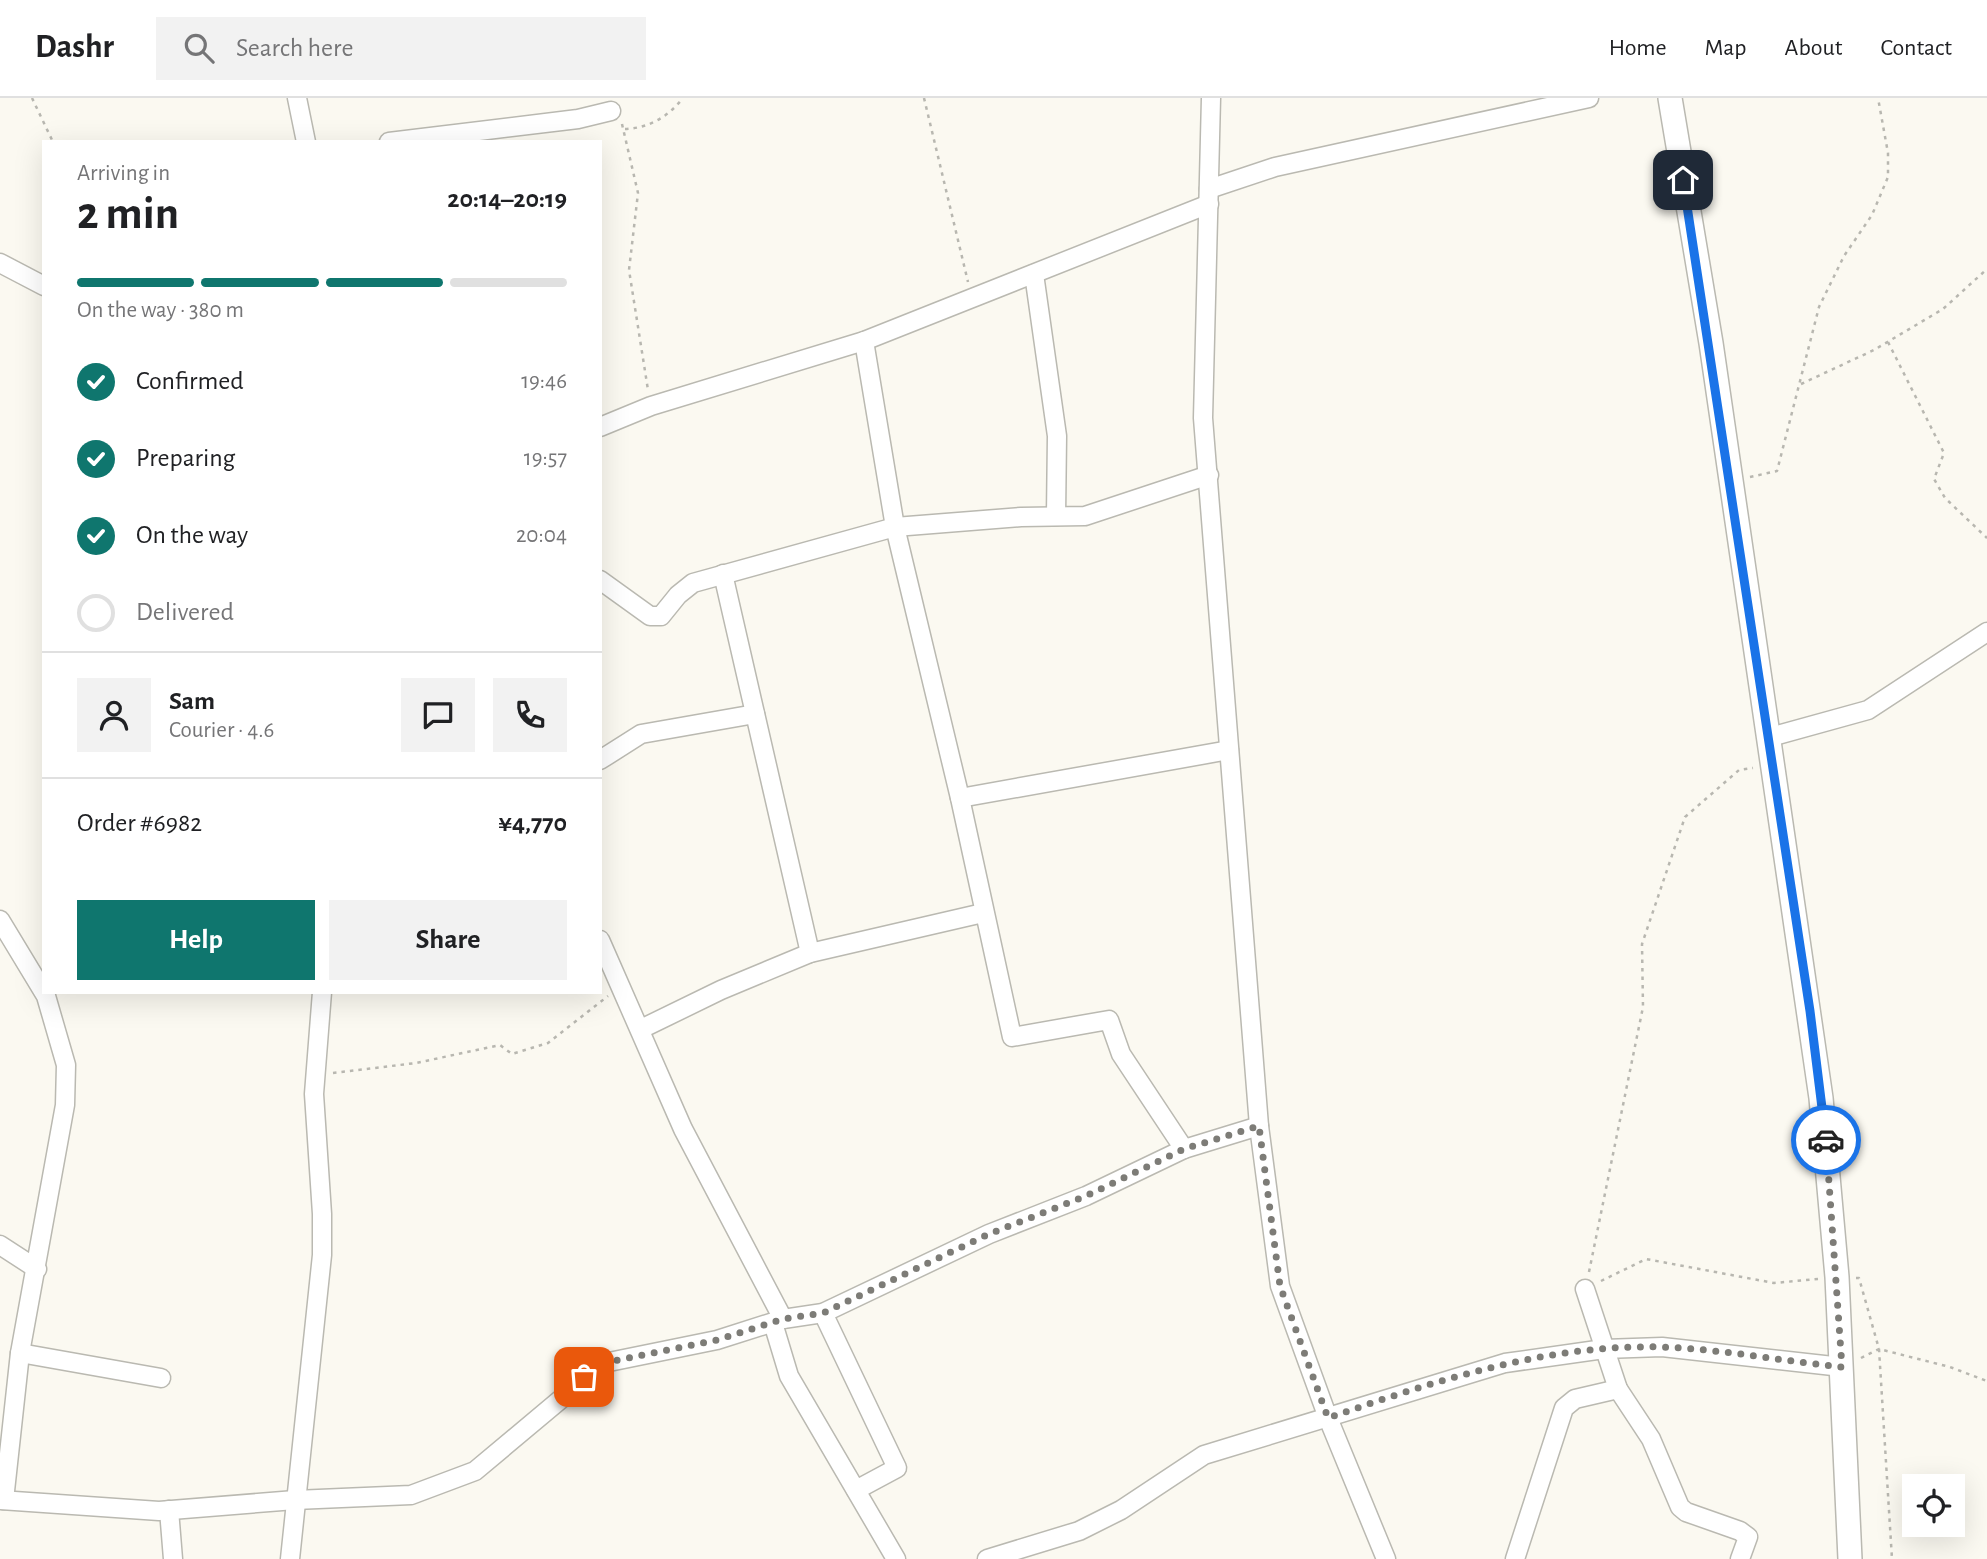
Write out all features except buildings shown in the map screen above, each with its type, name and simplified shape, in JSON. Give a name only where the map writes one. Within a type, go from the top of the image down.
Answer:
[{"type":"main road","points":[[1670,98],[1821,1098],[1837,1277],[1850,1559]]},
{"type":"street","points":[[298,98],[302,140]]},
{"type":"street","points":[[1211,98],[1203,418],[1259,1126],[1280,1286],[1328,1418],[1386,1559]]},
{"type":"street","points":[[602,426],[651,406],[864,341],[1034,274],[1275,167],[1589,98]]},
{"type":"street","points":[[405,140],[578,119],[611,111]]},
{"type":"street","points":[[0,262],[42,284]]},
{"type":"street","points":[[1034,274],[1057,436],[1056,516]]},
{"type":"street","points":[[864,341],[895,527],[960,798],[1012,1037],[1109,1020],[1121,1054],[1184,1149]]},
{"type":"street","points":[[602,581],[650,616],[661,616],[677,595],[693,583],[895,527],[1085,516],[1209,475]]},
{"type":"street","points":[[723,574],[810,953]]},
{"type":"street","points":[[1767,738],[1868,710],[1987,632]]},
{"type":"street","points":[[602,759],[641,734],[755,714]]},
{"type":"street","points":[[960,798],[1229,750]]},
{"type":"street","points":[[641,1029],[721,990],[810,953],[983,913]]},
{"type":"street","points":[[0,920],[42,985]]},
{"type":"street","points":[[602,944],[683,1129],[778,1321],[789,1376],[896,1559]]},
{"type":"street","points":[[48,994],[66,1065],[65,1092],[37,1269],[20,1353],[2,1500],[169,1510],[295,1500],[411,1495],[463,1477],[513,1442],[597,1366],[639,1354],[717,1340],[778,1321],[823,1313],[989,1234],[1086,1196],[1184,1149],[1259,1126]]},
{"type":"street","points":[[290,1559],[322,1255],[314,1075],[322,994]]},
{"type":"street","points":[[0,1245],[37,1269]]},
{"type":"street","points":[[1585,1289],[1618,1389],[1651,1439],[1680,1507],[1748,1536],[1740,1559]]},
{"type":"street","points":[[823,1313],[897,1468],[856,1490]]},
{"type":"street","points":[[987,1559],[1079,1531],[1129,1505],[1204,1455],[1505,1363],[1604,1349],[1662,1347],[1842,1367]]},
{"type":"street","points":[[20,1353],[161,1378]]},
{"type":"street","points":[[1515,1559],[1564,1408],[1575,1399],[1618,1389]]},
{"type":"street","points":[[169,1510],[173,1559]]},
{"type":"path","points":[[32,98],[52,140]]},
{"type":"path","points":[[625,129],[641,128],[662,117],[674,110],[683,98]]},
{"type":"path","points":[[924,98],[972,298]]},
{"type":"path","points":[[1730,482],[1777,471],[1819,307],[1844,256],[1872,215],[1888,177],[1888,153],[1878,98]]},
{"type":"path","points":[[611,111],[625,129],[638,193],[629,270],[651,406]]},
{"type":"path","points":[[1801,384],[1888,342],[1943,309],[1987,270]]},
{"type":"path","points":[[1888,342],[1944,453],[1934,479],[1945,498],[1987,538]]},
{"type":"path","points":[[1585,1289],[1643,1007],[1642,944],[1685,817],[1739,770],[1771,766]]},
{"type":"path","points":[[314,1075],[416,1063],[500,1045],[512,1054],[548,1043],[621,986]]},
{"type":"path","points":[[1585,1289],[1646,1259],[1774,1283],[1837,1277],[1859,1278],[1879,1349],[1892,1559]]},
{"type":"path","points":[[1842,1367],[1879,1349],[1950,1367],[1987,1381]]},
{"type":"way so far","points":[[584,1377],[604,1363],[717,1340],[783,1319],[823,1313],[989,1234],[1086,1196],[1184,1149],[1259,1126],[1280,1286],[1328,1418],[1505,1363],[1604,1349],[1662,1347],[1842,1367],[1826,1140]]},
{"type":"route","points":[[1683,180],[1711,343],[1771,766],[1810,1011],[1826,1140]]}]
